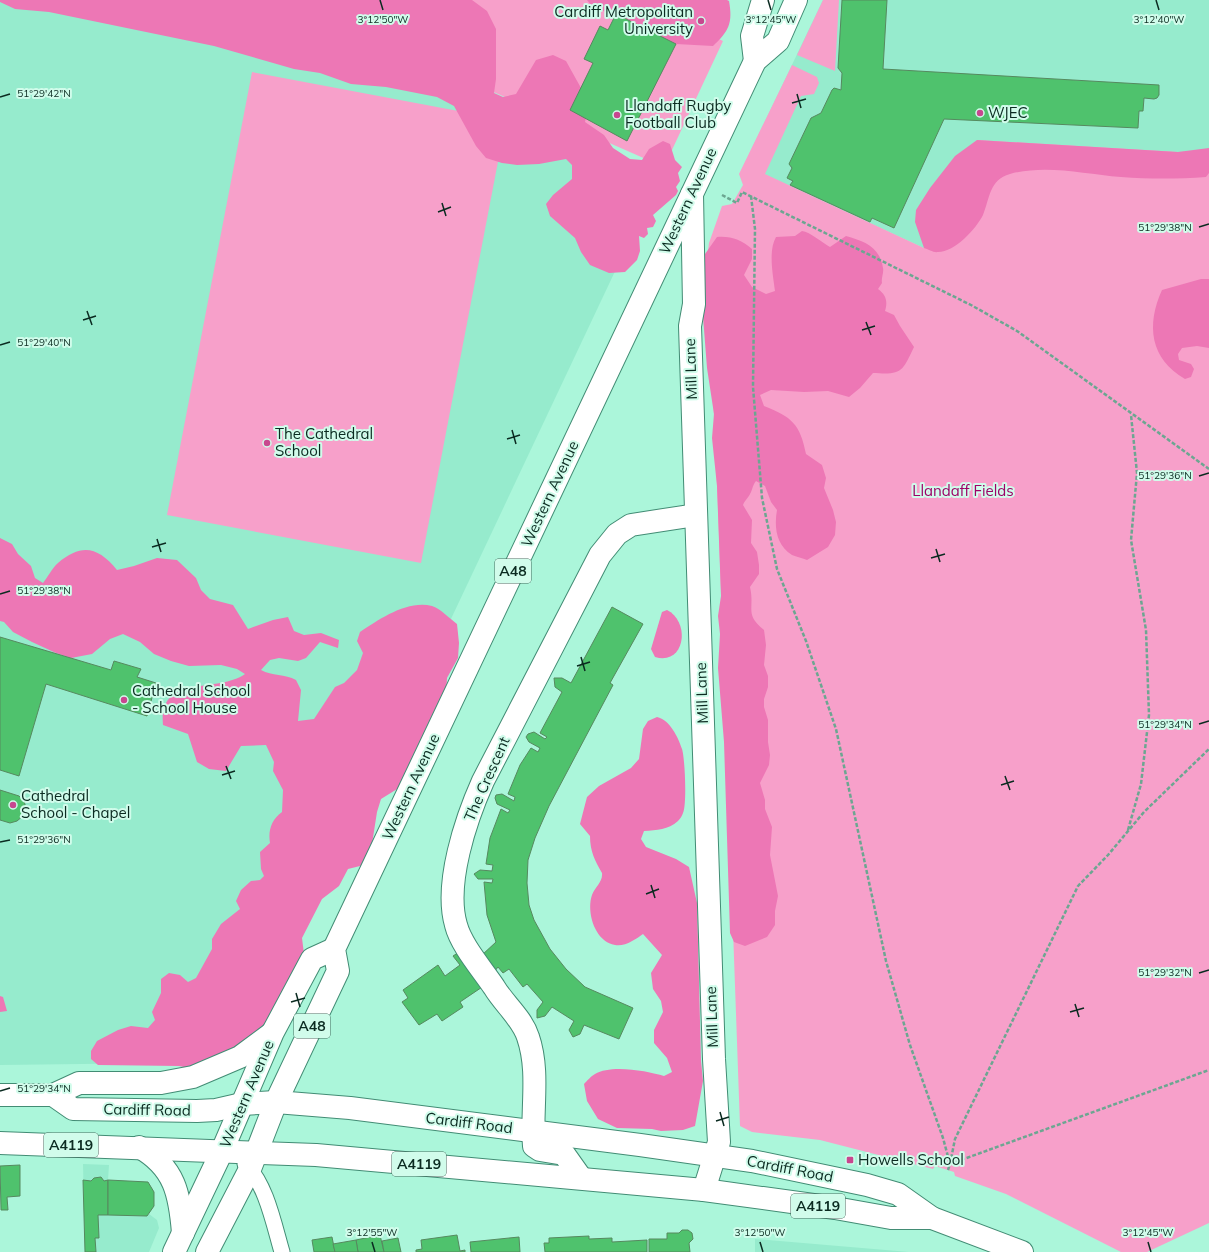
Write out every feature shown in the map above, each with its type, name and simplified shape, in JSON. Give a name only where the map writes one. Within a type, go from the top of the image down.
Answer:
[{"type":"main road","points":[[755,61],[752,36],[763,0]]},
{"type":"main road","name":"Western Avenue","points":[[207,1252],[254,1160],[276,1102],[338,970],[334,949],[755,61],[778,41],[796,0]]},
{"type":"main road","name":"Mill Lane","points":[[692,194],[694,304],[690,326],[713,1051],[719,1142],[704,1190]]},
{"type":"main road","name":"The Crescent","points":[[581,1178],[564,1154],[540,1150],[534,1146],[533,1068],[528,1036],[522,1024],[498,993],[465,943],[456,926],[454,914],[454,885],[457,857],[470,810],[482,781],[594,566],[609,543],[617,534],[631,525],[696,515]]},
{"type":"main road","name":"Western Avenue","points":[[179,1243],[222,1151],[273,1032],[312,959],[334,949]]},
{"type":"main road","points":[[0,1095],[53,1095],[79,1083],[161,1083],[193,1078],[240,1057],[273,1032]]},
{"type":"main road","name":"Cardiff Road","points":[[53,1095],[73,1109],[197,1111],[216,1110],[242,1104],[276,1102],[350,1108],[714,1156],[794,1169],[867,1185],[898,1194],[932,1218],[1010,1251]]},
{"type":"main road","name":"Cardiff Road","points":[[0,1143],[222,1151],[254,1160],[323,1155],[704,1190],[835,1208],[891,1218],[932,1218]]},
{"type":"main road","points":[[139,1147],[159,1160],[170,1175],[180,1204],[179,1243]]},
{"type":"lane","points":[[254,1160],[262,1192],[282,1252]]},
{"type":"path","points":[[722,196],[737,202],[742,192],[978,308],[1017,331],[1209,469]]},
{"type":"path","points":[[751,196],[755,229],[753,387],[762,498],[777,568],[806,641],[836,729],[886,961],[910,1045],[943,1138],[950,1164]]},
{"type":"path","points":[[1127,832],[1141,784],[1148,715],[1146,630],[1130,540],[1137,473],[1131,414]]},
{"type":"path","points":[[948,1170],[955,1138],[1078,886],[1144,812],[1209,749]]},
{"type":"path","points":[[950,1164],[1209,1070]]},
{"type":"shaded area","name":"The Cathedral School","points":[[0,0],[422,71],[660,176],[425,674],[164,1063],[0,1065]]},
{"type":"shaded area","points":[[0,0],[472,0],[487,11],[496,29],[496,79],[494,93],[503,97],[516,94],[536,60],[553,55],[566,61],[586,97],[588,110],[585,122],[604,135],[613,148],[630,159],[642,160],[649,149],[663,141],[670,144],[675,160],[682,167],[678,173],[680,181],[676,187],[678,191],[676,195],[653,215],[656,221],[653,227],[647,228],[648,234],[644,238],[639,236],[640,251],[637,260],[625,272],[609,273],[590,265],[581,252],[575,238],[550,216],[546,204],[553,195],[572,179],[572,165],[566,159],[539,164],[517,165],[502,163],[486,158],[476,146],[454,106],[437,97],[386,87],[351,84],[320,73],[294,69],[214,46],[49,12],[15,9],[0,2]]},
{"type":"shaded area","points":[[587,0],[727,0],[729,1],[730,21],[723,36],[713,46],[676,44],[616,14],[594,9]]},
{"type":"shaded area","points":[[823,0],[1209,0],[1209,150],[924,248],[744,165]]},
{"type":"shaded area","points":[[977,140],[1178,152],[1209,148],[1209,173],[1206,177],[1185,178],[1121,177],[1051,170],[1024,171],[1010,174],[1003,177],[994,185],[980,221],[964,239],[945,251],[935,252],[924,248],[915,222],[916,210],[930,188],[955,156]]},
{"type":"shaded area","points":[[802,231],[813,235],[830,247],[846,236],[859,240],[875,250],[883,268],[882,283],[878,289],[886,298],[885,311],[894,315],[914,347],[907,362],[900,370],[890,373],[873,373],[860,388],[849,397],[828,391],[804,392],[771,390],[760,395],[764,406],[782,414],[793,423],[801,435],[806,454],[822,465],[826,478],[824,488],[836,522],[835,535],[828,547],[807,560],[792,555],[782,546],[779,541],[776,529],[777,510],[771,502],[765,486],[756,481],[743,505],[752,520],[751,543],[757,552],[759,565],[759,574],[750,587],[751,611],[754,620],[764,630],[766,645],[764,665],[768,676],[768,687],[764,699],[764,707],[768,720],[768,742],[770,755],[769,765],[760,783],[765,800],[765,809],[772,827],[770,855],[778,896],[775,911],[775,925],[767,937],[745,946],[734,942],[730,933],[724,742],[718,668],[720,634],[718,616],[721,596],[717,486],[712,438],[714,414],[707,368],[701,291],[705,254],[717,237],[736,239],[752,249],[752,259],[744,275],[752,287],[766,294],[775,291],[772,271],[772,249],[776,237],[795,236]]},
{"type":"shaded area","points":[[1201,279],[1209,279],[1209,348],[1197,346],[1182,348],[1178,354],[1179,360],[1191,364],[1194,369],[1191,377],[1185,379],[1173,371],[1164,362],[1158,351],[1154,340],[1154,316],[1162,290]]},
{"type":"shaded area","points":[[0,538],[12,544],[18,554],[31,566],[35,578],[43,583],[58,563],[75,552],[82,550],[96,552],[103,556],[117,570],[157,558],[177,560],[196,578],[201,590],[210,599],[233,605],[248,629],[273,620],[288,617],[294,631],[304,635],[321,633],[339,640],[338,648],[320,642],[306,658],[298,661],[279,658],[270,660],[261,670],[296,680],[301,690],[298,721],[314,719],[335,687],[344,683],[357,670],[363,653],[357,641],[360,632],[385,616],[413,606],[432,606],[442,611],[457,624],[459,643],[458,658],[447,678],[446,698],[402,786],[381,799],[377,812],[372,844],[364,865],[348,869],[339,886],[322,899],[302,938],[305,962],[289,1014],[202,1071],[179,1066],[98,1065],[91,1059],[91,1051],[97,1041],[118,1030],[131,1026],[148,1028],[155,1020],[152,1012],[161,993],[161,979],[169,973],[180,975],[188,982],[196,978],[212,949],[212,939],[221,924],[240,909],[236,901],[241,890],[251,881],[260,880],[264,876],[261,869],[260,852],[270,843],[269,834],[271,826],[278,815],[282,812],[283,790],[273,771],[274,762],[266,745],[241,746],[226,771],[209,769],[197,762],[188,734],[163,725],[164,709],[170,698],[179,691],[233,680],[245,674],[237,669],[221,665],[189,666],[171,661],[154,654],[140,642],[123,634],[110,639],[92,654],[71,658],[56,653],[13,632],[4,622],[0,621]]},
{"type":"shaded area","points":[[667,610],[675,616],[679,624],[682,633],[681,641],[678,649],[673,655],[665,658],[655,657],[651,649],[662,612]]},
{"type":"shaded area","points":[[657,717],[670,725],[676,734],[682,749],[684,762],[685,801],[683,813],[678,821],[662,829],[644,831],[641,839],[646,847],[676,859],[689,867],[697,903],[701,1061],[703,1081],[695,1126],[683,1130],[661,1131],[652,1129],[617,1128],[598,1119],[587,1101],[584,1084],[591,1077],[602,1071],[610,1069],[630,1069],[664,1076],[672,1072],[667,1058],[654,1043],[654,1030],[663,1012],[661,1001],[653,989],[651,973],[662,955],[643,934],[623,945],[615,945],[608,943],[597,932],[591,918],[590,902],[593,892],[601,879],[602,873],[593,856],[590,836],[580,824],[587,797],[599,786],[631,768],[639,759],[643,729],[648,721]]},
{"type":"shaded area","points":[[0,996],[3,997],[7,1011],[0,1012]]},
{"type":"shaded area","points":[[83,1164],[109,1165],[108,1180],[148,1182],[154,1192],[154,1206],[149,1214],[157,1220],[159,1228],[149,1252],[85,1252]]},
{"type":"shaded area","points":[[755,1239],[909,1252],[755,1252]]},
{"type":"green space","name":"Llandaff Rugby Football Club","points":[[178,0],[635,0],[723,41],[664,167],[425,62]]},
{"type":"green space","points":[[823,0],[839,0],[835,71],[797,55]]},
{"type":"green space","name":"Llandaff Fields","points":[[792,65],[817,77],[819,83],[814,94],[801,96],[765,174],[924,248],[977,140],[1178,152],[1209,150],[1209,1223],[1147,1252],[1121,1252],[1006,1194],[955,1176],[954,1172],[935,1166],[933,1169],[820,1140],[752,1132],[740,1126],[718,508],[707,259],[709,243],[722,206],[732,204],[743,185],[739,174]]},
{"type":"green space","points":[[252,72],[506,120],[421,563],[167,515]]},
{"type":"building","name":"WJEC","points":[[842,0],[887,0],[883,69],[1159,85],[1159,95],[1154,99],[1144,98],[1143,111],[1139,111],[1138,128],[944,119],[894,228],[872,218],[870,222],[790,185],[793,181],[787,178],[792,168],[789,164],[811,118],[821,113],[834,88],[841,90],[842,73],[838,68]]},
{"type":"building","points":[[616,14],[676,44],[627,141],[570,110],[593,63],[584,59],[600,26],[608,30]]},
{"type":"building","points":[[612,607],[643,624],[610,683],[613,685],[549,806],[535,838],[528,860],[527,883],[529,905],[534,920],[550,949],[566,969],[585,987],[633,1008],[619,1039],[584,1025],[580,1034],[573,1037],[569,1030],[574,1021],[552,1007],[545,1016],[537,1018],[537,1010],[543,1002],[527,984],[523,987],[509,969],[503,973],[498,967],[494,972],[497,977],[460,1002],[463,1007],[442,1021],[437,1014],[419,1025],[402,1002],[408,998],[403,990],[438,965],[445,976],[460,965],[453,956],[475,942],[482,955],[496,942],[487,915],[484,882],[492,883],[493,879],[478,879],[474,874],[480,870],[492,871],[493,865],[486,864],[490,838],[501,809],[508,813],[510,810],[497,804],[495,798],[496,795],[502,794],[514,801],[515,797],[508,794],[520,765],[531,748],[538,752],[540,748],[529,742],[526,737],[528,734],[534,732],[545,739],[547,737],[540,733],[562,692],[555,687],[554,678],[562,678],[571,683]]},
{"type":"building","name":"Cathedral School - School House","points":[[0,637],[111,670],[114,661],[141,669],[137,677],[156,683],[147,716],[46,684],[19,776],[0,770]]},
{"type":"building","name":"Cathedral School - Chapel","points":[[0,790],[19,796],[24,801],[26,808],[23,816],[17,821],[10,823],[0,820]]},
{"type":"building","points":[[20,1165],[20,1196],[7,1197],[8,1210],[1,1210],[0,1166]]},
{"type":"building","points":[[101,1177],[104,1181],[108,1180],[108,1215],[98,1215],[99,1238],[95,1238],[96,1252],[85,1252],[83,1180],[91,1181],[94,1178]]},
{"type":"building","points":[[108,1180],[148,1182],[154,1192],[154,1206],[147,1216],[108,1215]]},
{"type":"building","points":[[682,1230],[688,1230],[692,1233],[693,1239],[689,1243],[690,1252],[649,1252],[649,1239],[667,1239],[667,1233],[679,1233]]},
{"type":"building","points":[[380,1235],[384,1252],[358,1252],[356,1240]]},
{"type":"building","points":[[457,1235],[460,1251],[465,1250],[465,1252],[416,1252],[416,1250],[422,1249],[421,1240]]},
{"type":"building","points":[[589,1236],[589,1239],[612,1238],[612,1242],[647,1240],[647,1252],[545,1252],[544,1243],[549,1243],[549,1238]]},
{"type":"building","points":[[332,1237],[335,1252],[314,1252],[312,1240]]},
{"type":"building","points":[[519,1237],[520,1252],[471,1252],[470,1242]]},
{"type":"building","points":[[398,1238],[401,1252],[384,1252],[382,1241]]},
{"type":"building","points":[[356,1240],[358,1252],[335,1252],[333,1244]]},
{"type":"place","name":"Cardiff Metropolitan University","points":[[701,21]]},
{"type":"place","name":"WJEC","points":[[980,113]]},
{"type":"place","name":"Llandaff Rugby Football Club","points":[[617,115]]},
{"type":"place","name":"The Cathedral School","points":[[267,443]]},
{"type":"place","name":"Cathedral School - School House","points":[[124,700]]},
{"type":"place","name":"Cathedral School - Chapel","points":[[13,805]]},
{"type":"place","name":"Howells School","points":[[850,1160]]}]
